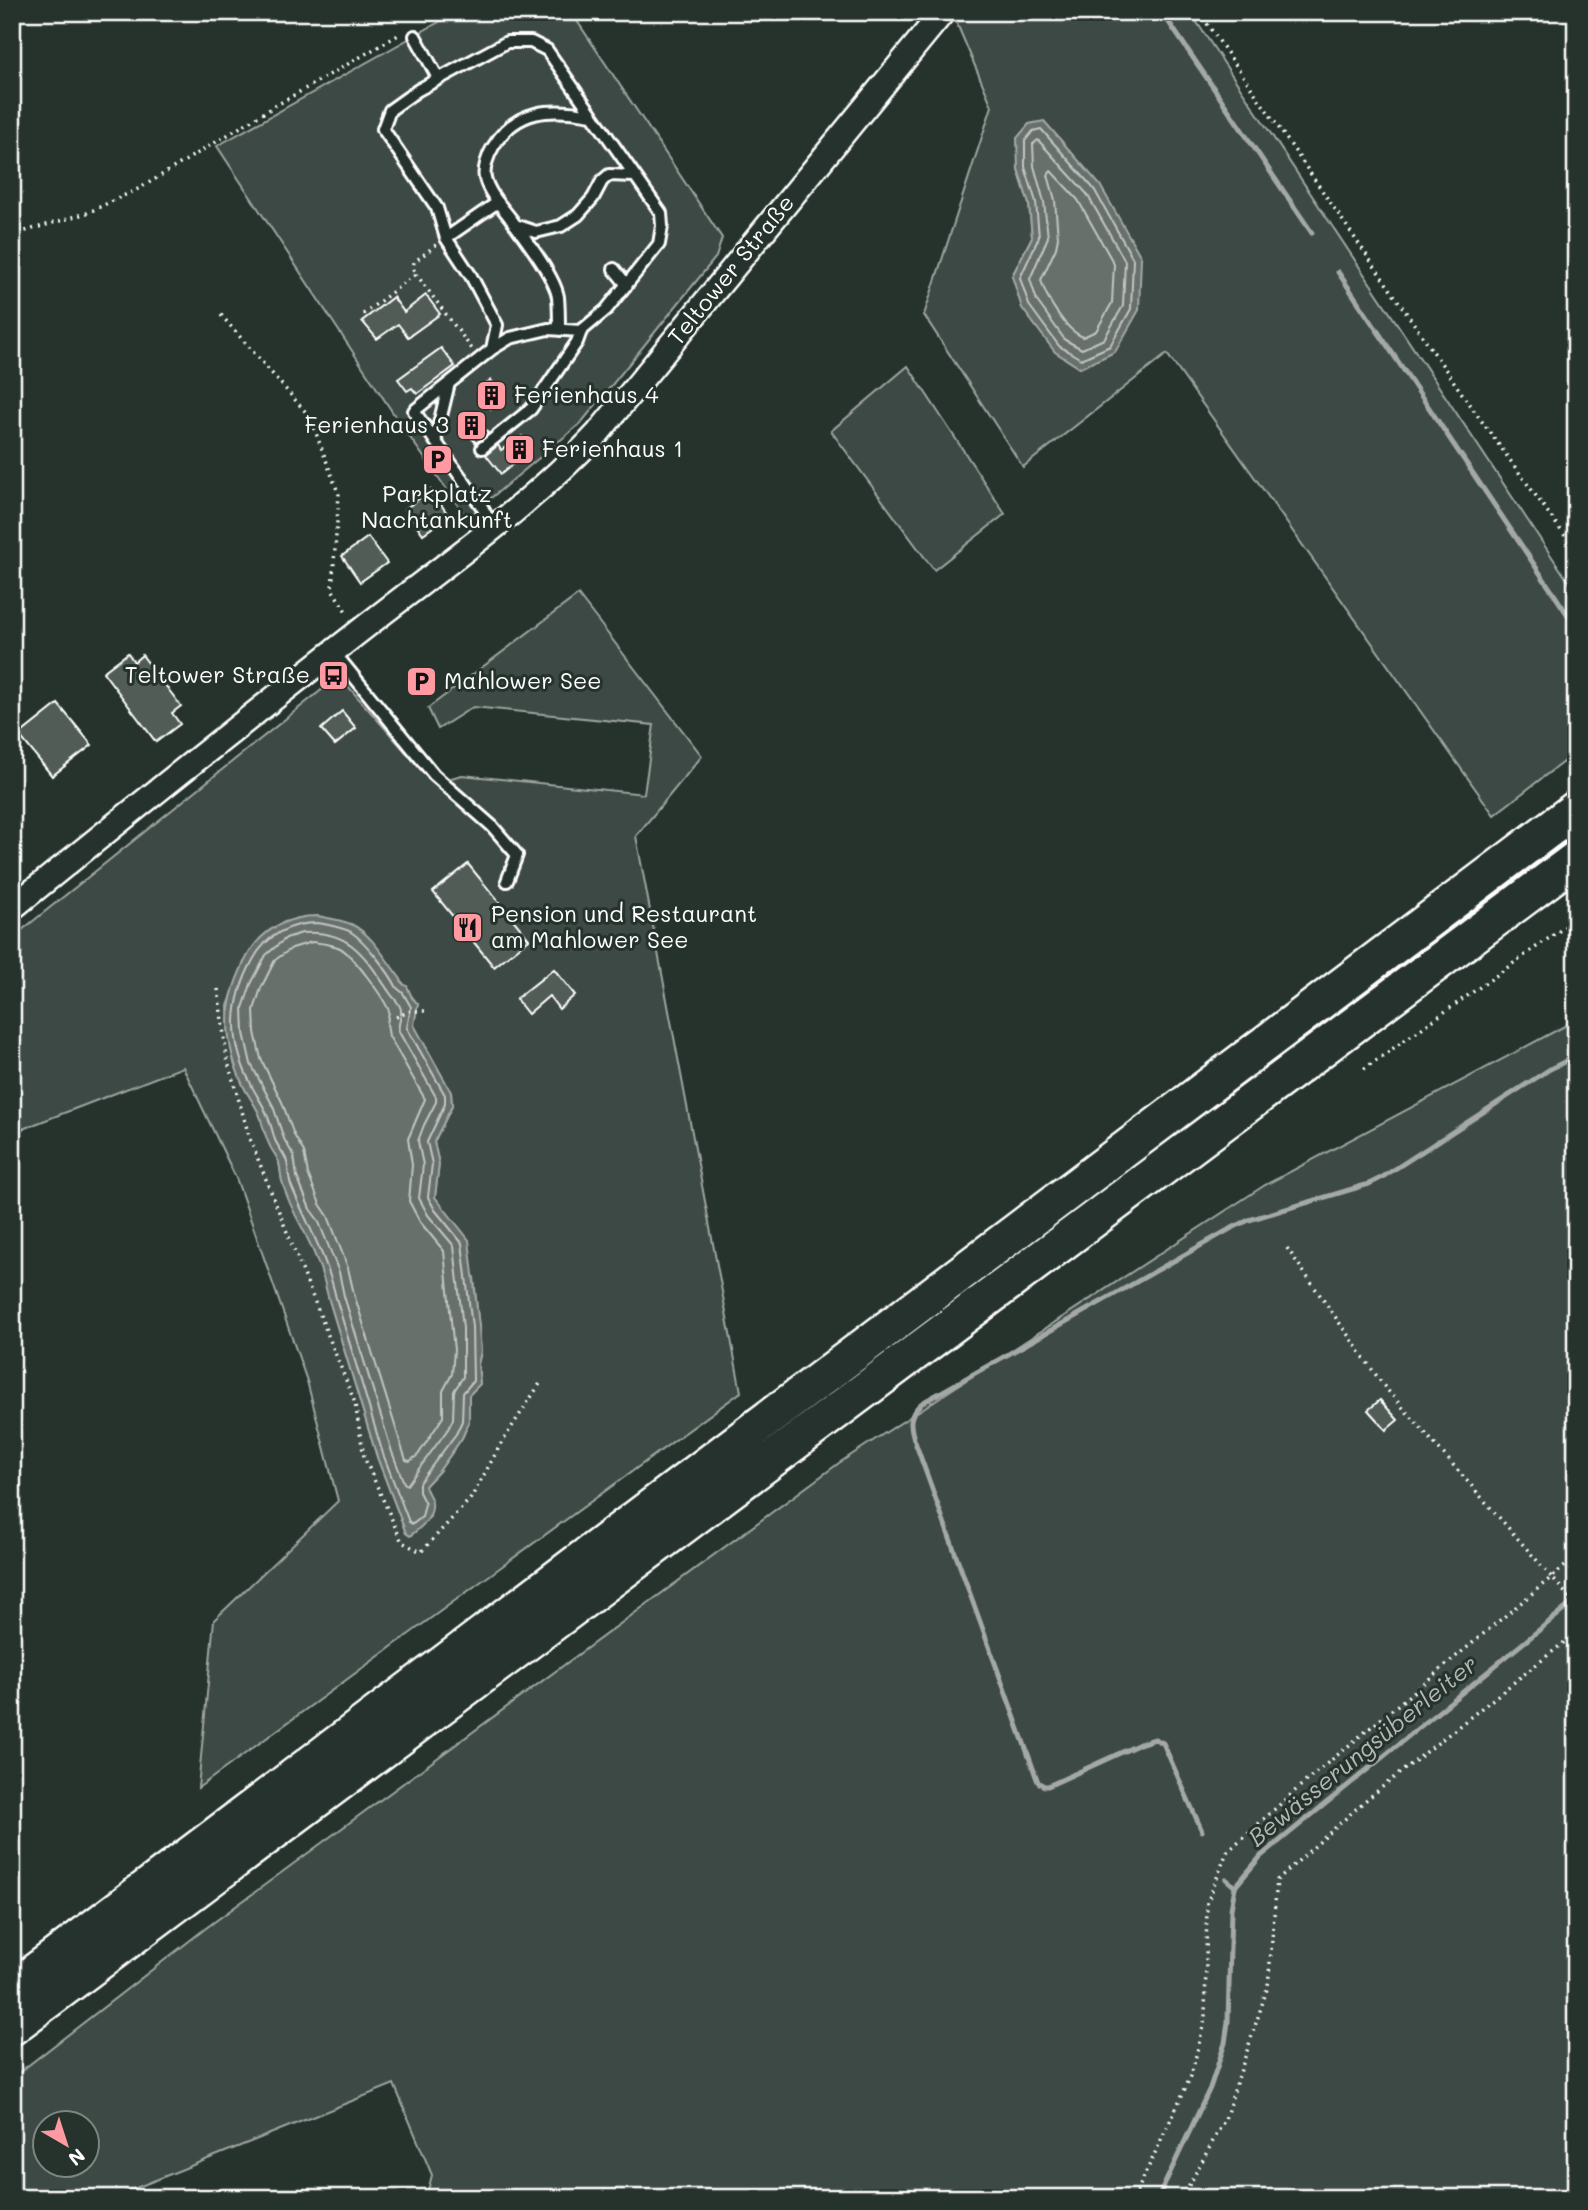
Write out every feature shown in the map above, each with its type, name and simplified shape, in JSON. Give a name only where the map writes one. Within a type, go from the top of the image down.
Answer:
[{"type":"main road","points":[[12,1989],[1576,809]]},
{"type":"main road","points":[[12,2027],[1576,859]]},
{"type":"street","name":"Teltower Straße","points":[[12,908],[547,484],[598,433],[943,12]]},
{"type":"lane","points":[[415,36],[438,78]]},
{"type":"lane","points":[[482,448],[531,409],[577,342],[581,331],[606,310],[659,244],[662,226],[661,213],[547,50],[530,42],[507,42],[438,78],[390,110],[383,129],[437,208],[446,238],[471,276],[497,325],[492,349]]},
{"type":"lane","points":[[559,330],[558,295],[552,279],[492,194],[485,176],[488,155],[501,134],[522,117],[540,112],[562,111],[592,115]]},
{"type":"lane","points":[[515,225],[536,232],[561,226],[578,215],[609,175],[634,176]]},
{"type":"lane","points":[[446,238],[498,202]]},
{"type":"lane","points":[[614,269],[627,285]]},
{"type":"lane","points":[[493,528],[482,507],[414,411],[492,349],[510,338],[548,329],[581,331]]},
{"type":"lane","points":[[435,441],[449,383]]},
{"type":"lane","points":[[333,652],[434,775],[492,826],[517,855],[507,881]]},
{"type":"path","points":[[1199,12],[1462,394],[1576,551]]},
{"type":"path","points":[[12,235],[87,213],[142,187],[275,106],[407,31],[415,36]]},
{"type":"path","points":[[446,238],[414,262],[413,268],[473,351]]},
{"type":"path","points":[[363,314],[416,274]]},
{"type":"path","points":[[221,315],[310,417],[339,495],[332,589],[347,613]]},
{"type":"path","points":[[1364,1069],[1576,919]]},
{"type":"path","points":[[218,989],[227,1059],[250,1139],[355,1403],[364,1457],[402,1542],[421,1552],[471,1498],[502,1442],[541,1382]]},
{"type":"path","points":[[396,1017],[411,1011],[425,1011]]},
{"type":"path","points":[[1287,1248],[1383,1385],[1576,1605]]},
{"type":"path","points":[[1134,2198],[1191,2076],[1205,2019],[1207,1903],[1227,1852],[1306,1781],[1576,1557]]},
{"type":"path","points":[[1182,2198],[1225,2119],[1268,1986],[1277,1880],[1366,1800],[1576,1633]]},
{"type":"shaded area","points":[[457,12],[571,12],[722,238],[716,257],[581,423],[467,518],[399,422],[217,146]]},
{"type":"shaded area","points":[[950,12],[1190,12],[1576,593],[1576,752],[1494,815],[1167,354],[1023,467],[924,315],[992,106]],"holes":[[[1029,204],[1080,368],[1012,276],[1032,237]]]},
{"type":"shaded area","points":[[908,366],[1005,514],[934,570],[831,431]]},
{"type":"shaded area","points":[[578,595],[702,756],[636,836],[741,1392],[198,1788],[214,1620],[338,1501],[307,1381],[236,1178],[183,1067],[12,1133],[12,938],[339,676],[433,783],[462,775],[644,794],[654,725],[473,707],[438,729],[428,708]],"holes":[[[365,934],[418,1004],[413,1025],[451,1092],[452,1106],[434,1142],[439,1164],[435,1197],[474,1277],[481,1352],[478,1364],[480,1384],[469,1395],[469,1422],[462,1438],[425,1486],[432,1504],[430,1517],[406,1533],[377,1457],[324,1278],[282,1181],[279,1161],[270,1146],[259,1113],[234,1063],[229,1036],[228,1006],[244,962]]]},
{"type":"shaded area","points":[[1576,1020],[1576,2198],[426,2198],[432,2175],[394,2084],[111,2198],[12,2198],[12,2078],[206,1928],[839,1463],[1265,1185]]},
{"type":"water","points":[[1044,121],[1100,185],[1141,257],[1139,310],[1115,352],[1080,368],[1055,352],[1022,308],[1012,276],[1032,237],[1029,204],[1018,169],[1017,138],[1029,124]]},
{"type":"water","points":[[318,916],[343,921],[359,928],[407,986],[418,1004],[414,1025],[451,1092],[452,1106],[434,1142],[439,1164],[435,1197],[469,1240],[481,1352],[478,1364],[480,1384],[469,1395],[469,1422],[462,1438],[425,1486],[432,1502],[431,1513],[426,1522],[410,1536],[406,1533],[377,1457],[319,1267],[286,1194],[279,1163],[258,1112],[242,1083],[231,1050],[228,1019],[230,1003],[248,955],[268,931],[296,918]]},
{"type":"building","points":[[426,295],[440,314],[408,337],[398,324],[377,339],[362,321],[393,297],[404,312]]},
{"type":"building","points":[[441,348],[455,366],[417,394],[412,388],[407,391],[398,379]]},
{"type":"building","name":"Ferienhaus 4","points":[[491,380],[505,398],[491,409],[477,391]]},
{"type":"building","name":"Ferienhaus 3","points":[[471,412],[488,433],[476,443],[458,422]]},
{"type":"building","points":[[522,436],[532,449],[501,474],[486,455],[498,445],[501,450]]},
{"type":"building","points":[[431,490],[449,516],[423,534],[405,509]]},
{"type":"building","points":[[368,537],[387,563],[360,582],[342,556]]},
{"type":"building","points":[[128,653],[134,662],[142,655],[181,706],[172,713],[180,724],[156,742],[103,672]]},
{"type":"building","points":[[58,704],[92,745],[52,776],[19,735]]},
{"type":"building","points":[[342,711],[356,728],[335,745],[321,729]]},
{"type":"building","points":[[468,864],[529,939],[494,967],[433,892]]},
{"type":"building","points":[[554,969],[575,995],[559,1009],[549,996],[528,1014],[516,999]]},
{"type":"building","points":[[1380,1400],[1398,1420],[1386,1430],[1368,1410]]},
{"type":"waterway","points":[[1162,12],[1312,233]]},
{"type":"waterway","points":[[1338,272],[1576,627]]},
{"type":"waterway","points":[[1202,1831],[1163,1743],[1155,1739],[1048,1786],[1038,1782],[914,1439],[912,1415],[922,1403],[1230,1229],[1249,1220],[1381,1178],[1550,1069],[1576,1056]]},
{"type":"waterway","name":"Bewässerungsüberleiter","points":[[1158,2198],[1210,2088],[1225,2043],[1231,1909],[1235,1887],[1261,1856],[1576,1600]]},
{"type":"waterway","points":[[1226,1879],[1235,1887]]},
{"type":"place","name":"Ferienhaus 4","points":[[491,395]]},
{"type":"place","name":"Ferienhaus 3","points":[[472,425]]},
{"type":"place","name":"Ferienhaus 1","points":[[519,449]]},
{"type":"place","name":"Parkplatz Nachtankunft","points":[[437,460]]},
{"type":"place","name":"Teltower Straße","points":[[333,675]]},
{"type":"place","name":"Mahlower See","points":[[421,681]]},
{"type":"place","name":"Pension und Restaurant am Mahlower See","points":[[468,927]]}]
